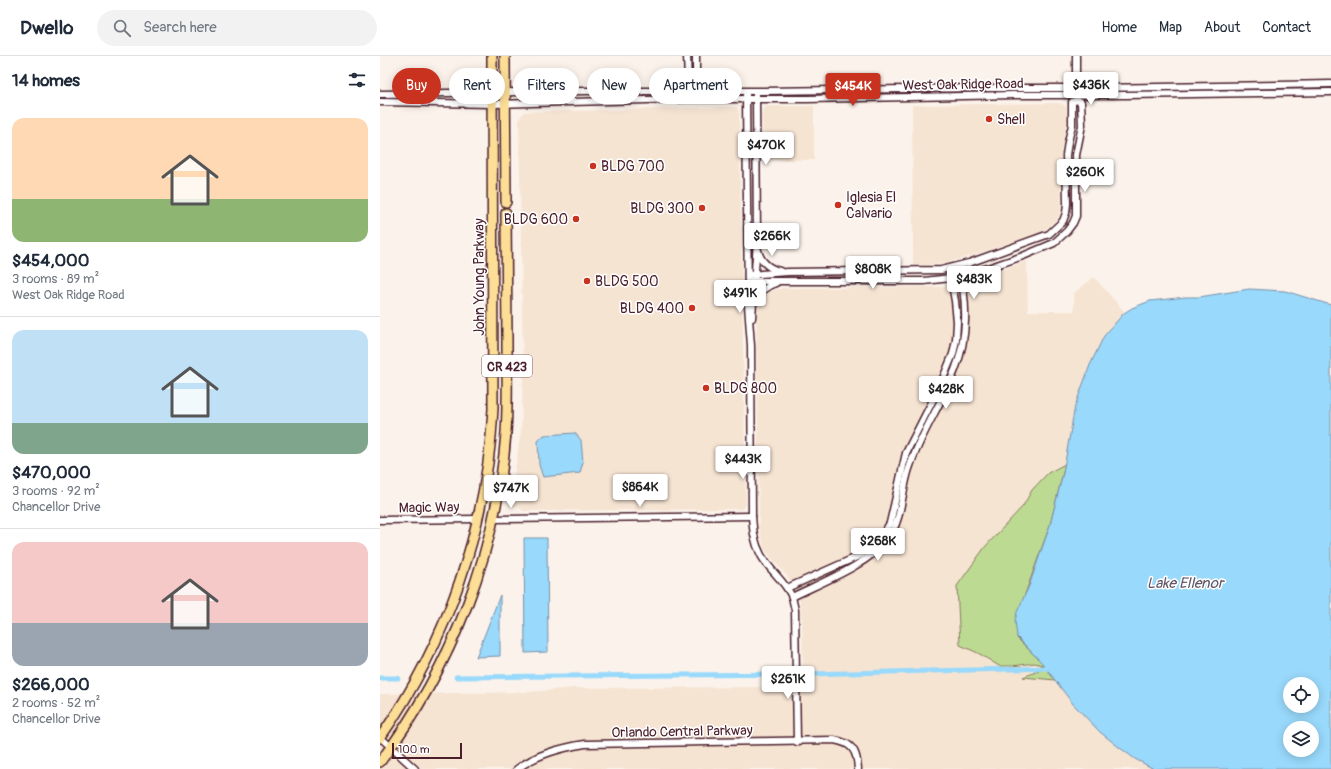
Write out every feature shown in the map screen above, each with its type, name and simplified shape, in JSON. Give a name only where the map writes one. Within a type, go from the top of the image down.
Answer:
[{"type":"highway","name":"John Young Parkway","points":[[492,56],[492,68]]},
{"type":"highway","points":[[505,56],[505,68]]},
{"type":"highway","points":[[505,103],[506,202]]},
{"type":"highway","name":"John Young Parkway","points":[[380,738],[414,686],[455,597],[466,565],[484,490],[490,450],[493,409],[492,104]]},
{"type":"highway","name":"John Young Parkway","points":[[380,762],[417,709],[449,649],[471,595],[486,549],[493,519],[502,473],[507,412],[506,213]]},
{"type":"highway","points":[[484,490],[487,506],[493,519]]},
{"type":"highway","points":[[478,519],[484,532],[486,549]]},
{"type":"street","points":[[688,56],[688,68]]},
{"type":"street","points":[[696,56],[696,68]]},
{"type":"street","points":[[752,278],[784,281],[924,281],[951,278],[1023,256],[1054,242],[1063,236],[1073,223],[1076,216],[1077,146],[1082,125],[1081,102],[1077,98],[1076,88],[1076,56]]},
{"type":"street","points":[[1262,92],[1268,89],[1284,88],[1284,84]]},
{"type":"street","name":"West Oak Ridge Road","points":[[742,92],[1331,84]]},
{"type":"street","points":[[1150,94],[1156,91],[1182,90],[1184,86]]},
{"type":"street","points":[[924,97],[928,93],[938,93],[940,89]]},
{"type":"street","name":"West Oak Ridge Road","points":[[505,93],[649,90]]},
{"type":"street","points":[[756,91],[757,240],[759,254],[768,267],[788,272]]},
{"type":"street","points":[[746,92],[753,305],[751,346],[753,534],[761,556],[787,588],[792,598],[795,610],[797,742]]},
{"type":"street","name":"West Oak Ridge Road","points":[[641,101],[924,97],[1077,98],[1150,94],[1331,92]]},
{"type":"street","name":"West Oak Ridge Road","points":[[380,94],[449,93]]},
{"type":"street","points":[[752,278],[788,272],[924,271],[949,269],[1049,234],[1063,221],[1066,214],[1066,162],[1068,142],[1072,125],[1072,102],[1077,98]]},
{"type":"street","name":"West Oak Ridge Road","points":[[380,102],[449,103]]},
{"type":"street","name":"West Oak Ridge Road","points":[[505,103],[587,102]]},
{"type":"street","points":[[1072,125],[1082,125]]},
{"type":"street","points":[[1066,162],[1076,162]]},
{"type":"street","points":[[1067,204],[1076,204]]},
{"type":"street","points":[[1049,234],[1054,242]]},
{"type":"street","points":[[751,346],[748,305],[757,240]]},
{"type":"street","points":[[1018,246],[1023,256]]},
{"type":"street","points":[[792,598],[866,560],[878,551],[894,530],[910,465],[956,369],[962,349],[965,300],[958,266]]},
{"type":"street","points":[[787,588],[861,555],[874,545],[890,523],[906,453],[940,386],[953,354],[956,340],[957,322],[949,269]]},
{"type":"street","points":[[924,271],[924,281]]},
{"type":"street","points":[[753,305],[764,289],[784,281]]},
{"type":"street","points":[[493,519],[752,516]]},
{"type":"street","name":"Magic Way","points":[[380,520],[478,519]]},
{"type":"street","points":[[380,738],[415,769]]},
{"type":"street","name":"Orlando Central Parkway","points":[[517,769],[541,755],[562,748],[585,744],[797,742],[834,740],[844,742],[852,747],[857,755],[858,769]]},
{"type":"shaded area","points":[[1057,103],[1066,106],[1067,119],[1061,149],[1061,211],[1058,218],[1044,231],[972,256],[942,264],[913,265],[912,105]]},
{"type":"shaded area","points":[[768,106],[814,106],[814,160],[763,160],[762,113],[764,108]]},
{"type":"shaded area","points":[[737,107],[739,112],[746,505],[742,509],[524,511],[514,505],[511,496],[521,430],[523,379],[519,119],[524,112]]},
{"type":"shaded area","points":[[1027,261],[1028,311],[1074,311],[1074,293],[1094,277],[1141,330],[1222,769],[380,769],[380,694],[529,692],[573,688],[772,687],[803,683],[802,623],[800,602],[791,581],[764,548],[759,528],[756,310],[760,299],[770,291],[783,288],[936,287],[955,285]]},
{"type":"green space","points":[[1065,464],[1050,525],[1024,597],[1017,638],[1042,663],[1055,680],[1023,677],[1041,670],[1042,665],[1035,663],[999,666],[978,653],[960,645],[957,586],[985,547],[1023,506],[1032,490],[1048,473]]},
{"type":"water","name":"Lake Ellenor","points":[[1249,289],[1285,291],[1331,305],[1331,769],[1154,769],[1135,759],[1100,732],[1073,704],[1042,663],[1017,637],[1015,621],[1017,612],[1029,586],[1050,525],[1063,473],[1075,406],[1090,365],[1104,336],[1124,313],[1132,308],[1150,301],[1199,297]]},
{"type":"water","points":[[575,433],[581,440],[583,462],[580,473],[543,477],[539,465],[538,441],[544,435]]},
{"type":"water","points":[[524,538],[547,538],[548,652],[525,653]]},
{"type":"water","points":[[500,595],[500,656],[476,657]]},
{"type":"waterway","points":[[807,674],[1052,668]]},
{"type":"waterway","points":[[456,677],[784,674]]},
{"type":"waterway","points":[[380,678],[398,678]]},
{"type":"place","name":"Shell","points":[[989,119]]},
{"type":"place","name":"BLDG 700","points":[[593,166]]},
{"type":"place","name":"Iglesia El Calvario","points":[[838,205]]},
{"type":"place","name":"BLDG 300","points":[[702,208]]},
{"type":"place","name":"BLDG 600","points":[[576,219]]},
{"type":"place","name":"BLDG 500","points":[[587,281]]},
{"type":"place","name":"BLDG 400","points":[[692,308]]},
{"type":"place","name":"BLDG 800","points":[[706,388]]}]
